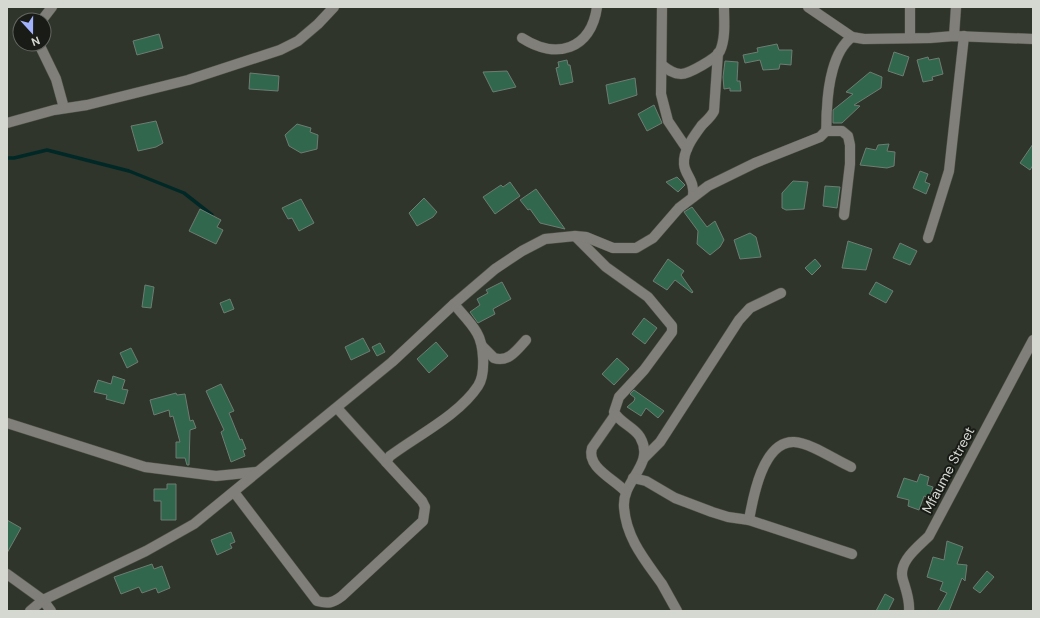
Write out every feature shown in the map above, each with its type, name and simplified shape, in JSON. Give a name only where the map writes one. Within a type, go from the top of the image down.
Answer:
[{"type":"street","points":[[7,123],[64,108],[87,105],[188,80],[280,50],[298,41],[318,24],[334,7]]},
{"type":"street","points":[[522,38],[534,46],[543,49],[568,48],[579,44],[587,36],[596,16],[597,7]]},
{"type":"street","points":[[662,7],[661,94],[667,116],[677,136],[687,149]]},
{"type":"street","points":[[693,197],[693,184],[684,165],[687,149],[696,134],[712,116],[714,111],[718,53],[720,51],[724,30],[724,7]]},
{"type":"street","points":[[808,7],[852,37],[874,40],[959,36],[1033,39]]},
{"type":"street","points":[[910,7],[910,38]]},
{"type":"street","points":[[928,238],[949,171],[959,36],[956,7]]},
{"type":"street","points":[[30,611],[42,600],[168,539],[194,524],[392,362],[454,304],[495,269],[522,251],[544,239],[575,236],[586,237],[613,248],[636,248],[653,238],[679,208],[708,186],[734,172],[820,137],[826,131],[827,106],[835,64],[844,44],[852,37]]},
{"type":"street","points":[[43,52],[56,79],[64,108]]},
{"type":"street","points":[[662,65],[673,73],[685,74],[696,69],[718,53]]},
{"type":"street","points":[[826,131],[842,131],[849,139],[850,164],[844,215]]},
{"type":"street","points":[[575,236],[606,267],[648,297],[672,326],[672,332],[644,370],[619,397],[614,412],[615,415],[590,453],[593,462],[625,491]]},
{"type":"street","points":[[677,611],[662,585],[636,548],[629,532],[624,506],[625,491],[644,458],[660,442],[739,320],[750,308],[781,293]]},
{"type":"street","points":[[386,462],[395,453],[464,403],[479,385],[483,357],[482,346],[477,332],[454,304]]},
{"type":"street","points":[[482,346],[494,358],[503,359],[513,354],[526,340]]},
{"type":"street","name":"Mfaume Street","points":[[909,611],[908,598],[902,578],[909,554],[929,536],[1033,340]]},
{"type":"street","points":[[234,492],[317,601],[326,604],[335,602],[423,521],[425,507],[422,501],[337,408]]},
{"type":"street","points":[[615,415],[639,435],[644,445],[644,458]]},
{"type":"street","points":[[7,423],[145,467],[216,476],[256,472]]},
{"type":"street","points":[[749,520],[757,485],[765,462],[774,450],[784,444],[794,442],[814,447],[827,456],[851,467]]},
{"type":"street","points":[[633,478],[646,481],[675,498],[712,512],[728,517],[749,520],[852,554]]},
{"type":"street","points":[[7,574],[42,600],[51,611]]},
{"type":"building","points":[[159,34],[163,48],[137,55],[133,41]]},
{"type":"building","points":[[777,44],[779,50],[792,50],[791,65],[780,64],[779,69],[763,70],[760,60],[745,63],[743,55],[758,52],[757,48]]},
{"type":"building","points":[[894,52],[909,57],[903,76],[888,71]]},
{"type":"building","points":[[928,57],[929,60],[939,58],[943,74],[932,77],[933,80],[923,82],[917,60]]},
{"type":"building","points":[[567,60],[568,65],[570,65],[573,82],[560,85],[556,68],[559,67],[558,62]]},
{"type":"building","points":[[725,61],[738,62],[737,81],[740,81],[741,91],[730,91],[730,88],[724,89],[723,77]]},
{"type":"building","points":[[507,71],[516,87],[493,92],[483,72]]},
{"type":"building","points":[[870,72],[882,77],[881,88],[854,105],[860,106],[842,123],[833,123],[833,110],[853,94],[846,92]]},
{"type":"building","points":[[250,73],[279,76],[278,91],[249,89]]},
{"type":"building","points":[[635,78],[637,95],[609,104],[606,85]]},
{"type":"building","points":[[654,105],[662,123],[647,131],[638,114]]},
{"type":"building","points":[[156,121],[163,143],[156,147],[138,151],[131,126]]},
{"type":"building","points":[[297,124],[311,128],[310,132],[318,135],[317,149],[301,153],[289,146],[285,135]]},
{"type":"building","points":[[889,144],[887,151],[895,152],[894,166],[887,168],[860,165],[866,148],[876,150],[878,145]]},
{"type":"building","points":[[1033,144],[1033,165],[1030,170],[1020,163]]},
{"type":"building","points":[[920,171],[928,174],[925,182],[930,184],[926,194],[913,188]]},
{"type":"building","points":[[677,177],[685,185],[678,192],[666,182]]},
{"type":"building","points":[[793,181],[808,182],[804,209],[786,210],[782,208],[782,193]]},
{"type":"building","points":[[510,182],[520,196],[495,214],[483,197],[501,185],[503,187]]},
{"type":"building","points":[[825,186],[840,187],[837,208],[823,206]]},
{"type":"building","points":[[536,189],[565,229],[540,223],[530,209],[528,210],[520,200]]},
{"type":"building","points":[[424,198],[437,212],[433,217],[417,226],[409,213]]},
{"type":"building","points":[[301,199],[314,223],[299,231],[292,218],[288,219],[282,208]]},
{"type":"building","points":[[692,207],[707,227],[715,221],[724,240],[720,247],[710,255],[697,244],[698,231],[684,212]]},
{"type":"building","points":[[200,209],[221,220],[217,227],[223,230],[216,244],[189,231]]},
{"type":"building","points":[[750,233],[756,237],[761,257],[740,259],[734,240]]},
{"type":"building","points":[[848,241],[872,249],[866,270],[842,268]]},
{"type":"building","points":[[900,243],[917,251],[910,265],[893,258]]},
{"type":"building","points":[[668,259],[684,271],[681,275],[693,292],[692,293],[675,280],[667,290],[653,281]]},
{"type":"building","points":[[815,259],[821,266],[812,275],[805,268]]},
{"type":"building","points":[[502,282],[511,299],[493,309],[495,314],[478,323],[470,312],[480,305],[477,299],[488,293],[486,290]]},
{"type":"building","points":[[876,282],[893,291],[886,303],[869,294]]},
{"type":"building","points":[[145,285],[154,287],[151,308],[142,307]]},
{"type":"building","points":[[230,299],[234,309],[224,313],[220,303]]},
{"type":"building","points":[[644,318],[657,328],[645,344],[632,334]]},
{"type":"building","points":[[363,338],[370,351],[351,360],[345,347]]},
{"type":"building","points":[[436,342],[448,356],[429,373],[417,359]]},
{"type":"building","points":[[380,343],[385,352],[377,356],[372,347]]},
{"type":"building","points":[[131,348],[138,362],[127,368],[120,353]]},
{"type":"building","points":[[617,358],[629,369],[614,385],[602,374]]},
{"type":"building","points":[[113,376],[125,380],[122,389],[128,390],[124,404],[106,399],[107,395],[94,392],[98,380],[111,384]]},
{"type":"building","points":[[221,384],[234,411],[229,413],[240,440],[242,439],[246,449],[243,450],[245,456],[231,462],[221,432],[224,430],[206,391]]},
{"type":"building","points":[[634,390],[664,411],[658,418],[646,408],[641,416],[627,407],[634,401],[635,398],[630,394]]},
{"type":"building","points":[[176,393],[177,395],[185,394],[190,421],[193,420],[196,428],[190,430],[189,465],[187,465],[185,458],[176,458],[176,442],[180,442],[173,416],[170,417],[169,410],[154,415],[150,400]]},
{"type":"building","points":[[920,474],[929,477],[927,485],[933,487],[929,498],[924,496],[919,510],[908,506],[909,500],[897,497],[904,478],[917,482]]},
{"type":"building","points":[[167,484],[176,484],[176,520],[161,520],[161,501],[154,501],[154,489],[167,489]]},
{"type":"building","points":[[7,520],[21,528],[7,553]]},
{"type":"building","points":[[231,532],[235,542],[230,544],[232,548],[217,555],[211,540]]},
{"type":"building","points":[[947,541],[963,547],[957,564],[967,565],[965,581],[962,578],[949,611],[937,611],[947,593],[940,590],[943,582],[927,577],[933,557],[944,560]]},
{"type":"building","points":[[152,564],[154,569],[162,566],[170,588],[158,593],[156,588],[142,593],[139,587],[121,594],[114,577]]},
{"type":"building","points":[[987,571],[994,577],[980,593],[973,588]]},
{"type":"building","points":[[885,594],[894,599],[888,611],[876,611]]},
{"type":"waterway","points":[[7,158],[14,158],[47,150],[129,171],[184,193],[212,215]]}]
